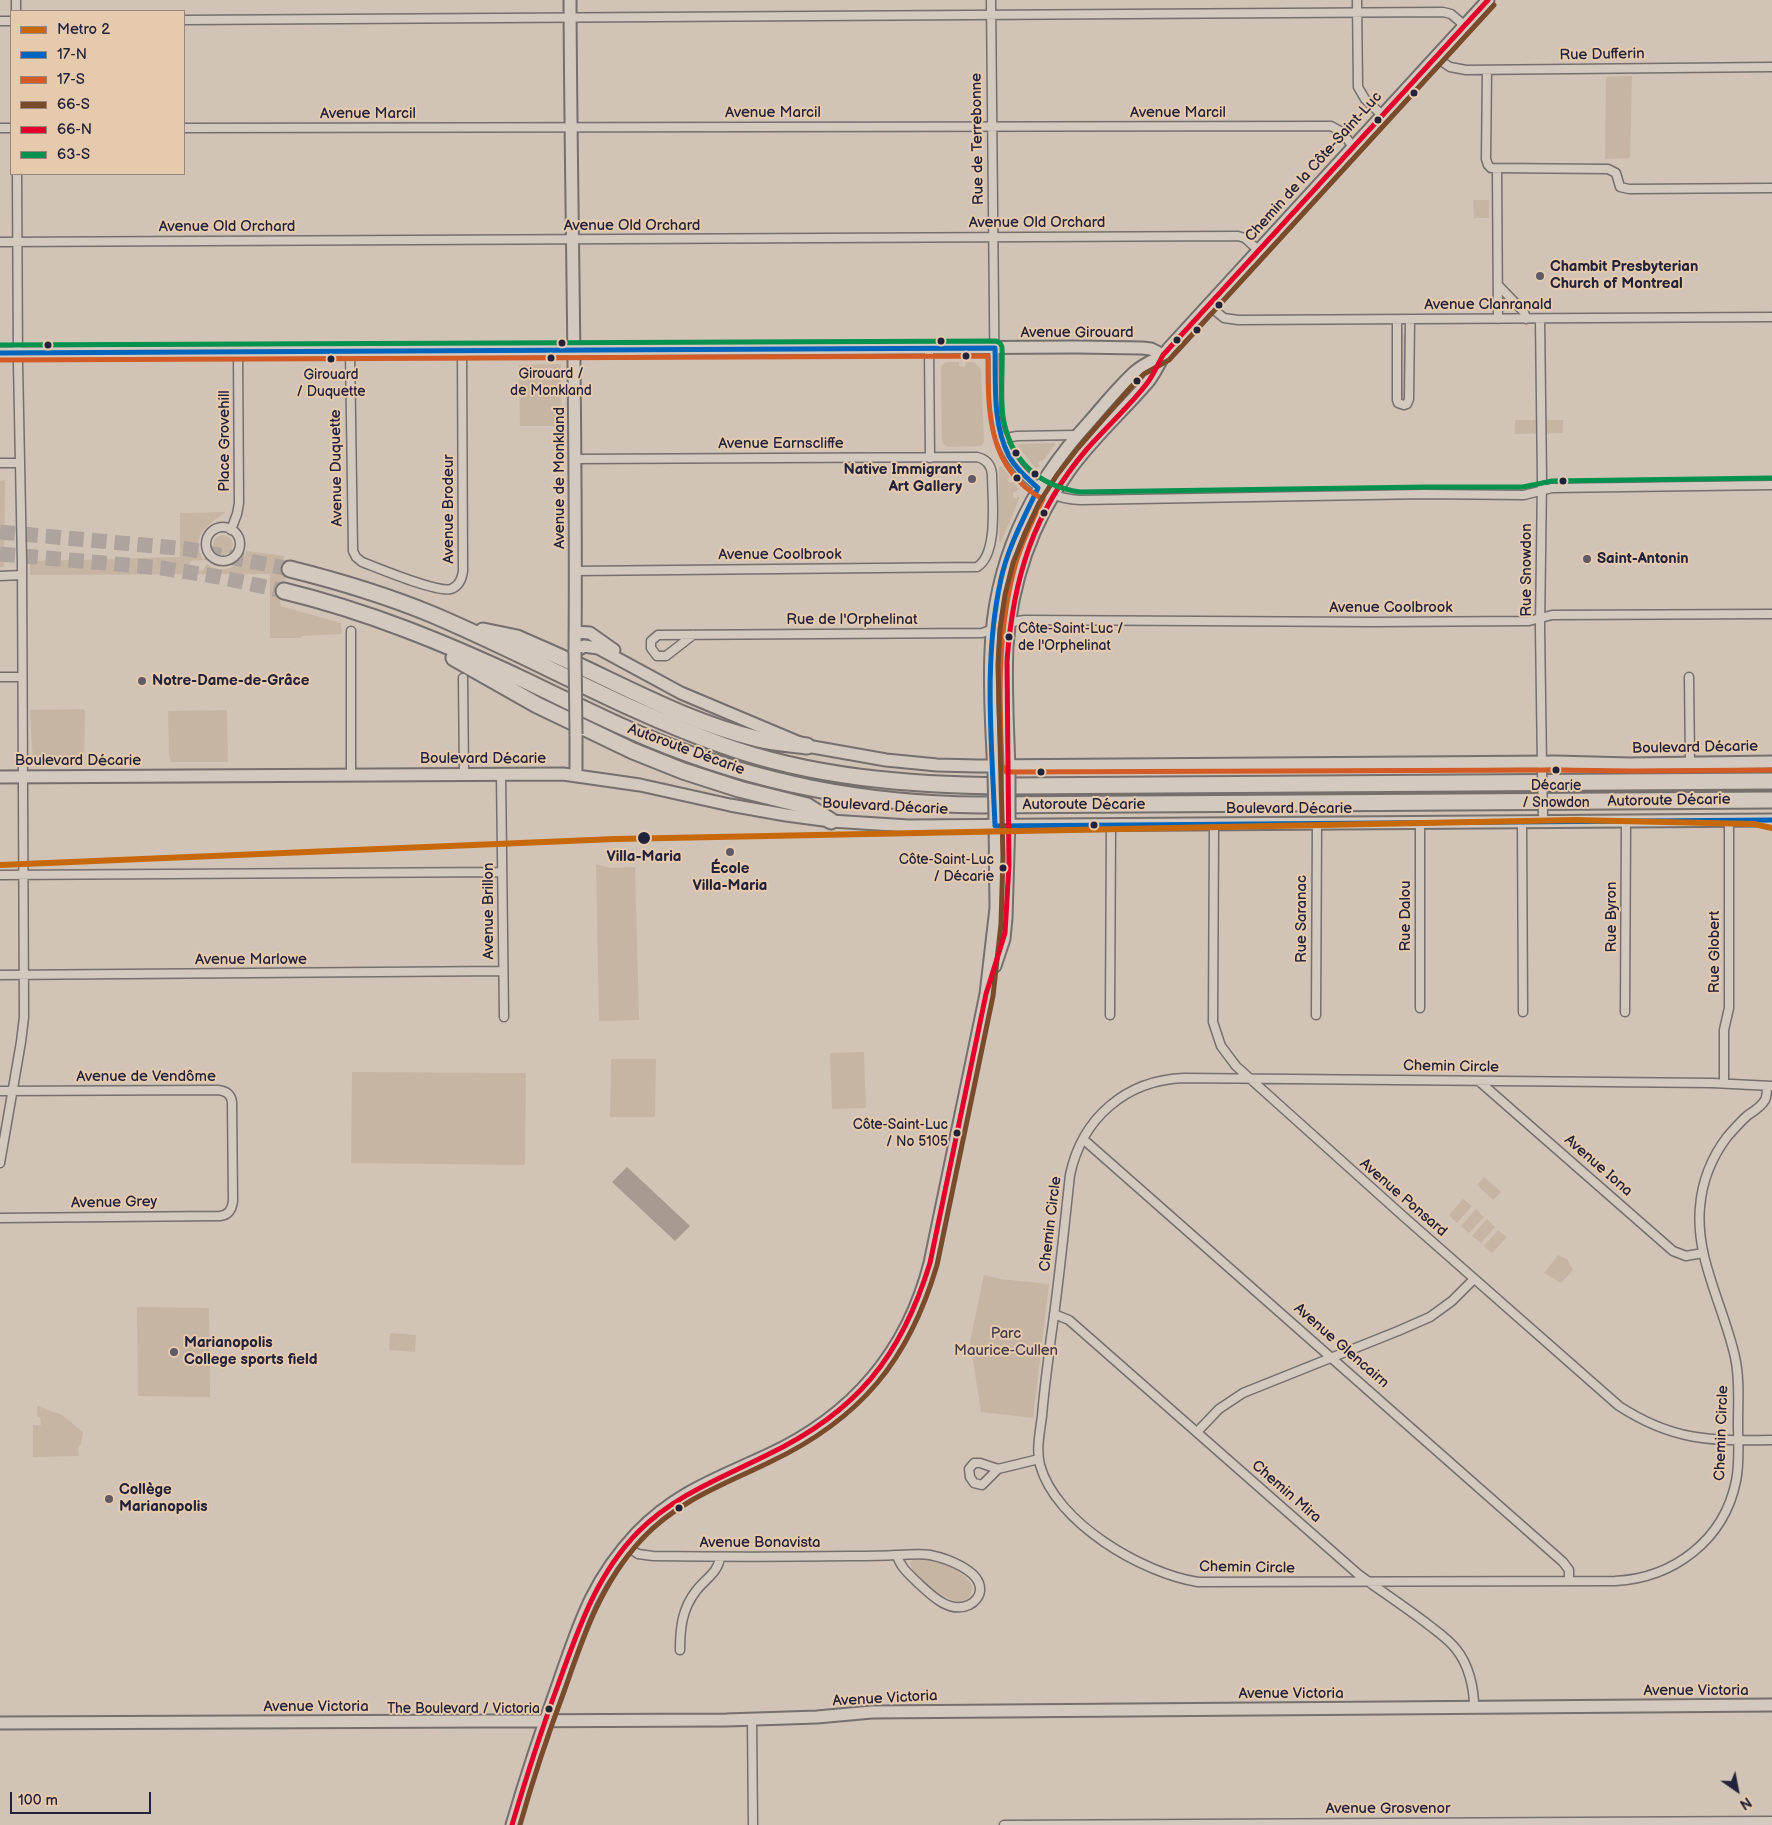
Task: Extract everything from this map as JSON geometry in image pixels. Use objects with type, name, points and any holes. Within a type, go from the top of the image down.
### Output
[{"type":"highway","name":"Autoroute Décarie","points":[[290,569],[392,598],[456,625],[645,715],[723,746],[801,767],[874,780],[937,785],[1006,786],[1772,781]]},
{"type":"highway","name":"Autoroute Décarie","points":[[284,591],[348,608],[392,623],[506,672],[630,730],[693,756],[722,766],[790,784],[867,798],[922,803],[995,805],[1772,800]]},
{"type":"highway","points":[[392,623],[537,705],[615,743],[703,778],[807,806],[831,821]]},
{"type":"highway","points":[[456,625],[517,638],[661,704],[712,724],[759,739],[808,746]]},
{"type":"main road","name":"Avenue de Monkland","points":[[570,0],[576,571],[576,776]]},
{"type":"main road","name":"Chemin de la Côte-Saint-Luc","points":[[986,994],[1005,933],[1009,822],[1007,661],[1010,623],[1015,592],[1023,562],[1053,495],[1086,450],[1149,381],[1163,355],[1488,0]]},
{"type":"main road","name":"Avenue Girouard","points":[[0,353],[1138,348],[1151,349],[1163,355]]},
{"type":"main road","name":"Chemin de la Côte-Saint-Luc","points":[[512,1825],[545,1721],[580,1621],[606,1570],[626,1546],[654,1518],[687,1492],[790,1444],[822,1425],[861,1391],[891,1354],[916,1309],[928,1271],[986,994],[996,908],[990,665],[992,630],[1007,558],[1015,534],[1038,488],[1057,460],[1077,435],[1137,370],[1163,355]]},
{"type":"main road","name":"Boulevard Décarie","points":[[575,632],[590,633],[645,674]]},
{"type":"main road","name":"Boulevard Décarie","points":[[575,652],[582,646],[593,647],[613,655],[681,693],[808,746],[845,754],[895,761],[994,770],[1542,766],[1772,762]]},
{"type":"main road","name":"Boulevard Décarie","points":[[0,777],[559,774],[640,785],[763,812],[831,821],[910,826],[995,822],[1111,825],[1522,822],[1543,819],[1626,822],[1772,820]]},
{"type":"main road","name":"Avenue Victoria","points":[[0,1723],[545,1721],[822,1717],[872,1712],[1772,1705]]},
{"type":"street","name":"Rue de Terrebonne","points":[[991,0],[995,413],[1001,439],[1015,465],[1038,488],[1053,495]]},
{"type":"street","points":[[1358,0],[1359,90],[1365,99],[1382,115]]},
{"type":"street","points":[[185,20],[1447,13],[1454,16],[1464,25]]},
{"type":"street","name":"Rue Dufferin","points":[[1435,57],[1443,64],[1454,68],[1487,70],[1772,67]]},
{"type":"street","points":[[1487,70],[1486,159],[1489,167],[1497,169],[1608,169],[1616,173],[1621,188],[1633,189],[1772,188]]},
{"type":"street","name":"Avenue Marcil","points":[[185,128],[1331,126],[1342,132],[1353,147]]},
{"type":"street","points":[[1497,169],[1498,319]]},
{"type":"street","points":[[0,1163],[23,1029],[24,975],[17,175]]},
{"type":"street","name":"Avenue Old Orchard","points":[[0,242],[1238,236],[1245,238],[1258,250]]},
{"type":"street","points":[[1498,285],[1524,312],[1526,319]]},
{"type":"street","name":"Avenue Clanranald","points":[[1208,305],[1224,318],[1238,320],[1772,317]]},
{"type":"street","name":"Rue Snowdon","points":[[1540,319],[1540,618],[1543,819]]},
{"type":"street","points":[[1397,320],[1397,400],[1402,405],[1407,404],[1409,399],[1410,320]]},
{"type":"street","points":[[930,349],[930,458]]},
{"type":"street","name":"Avenue Duquette","points":[[350,351],[352,544],[354,554]]},
{"type":"street","name":"Avenue Brodeur","points":[[354,554],[362,562],[435,588],[452,589],[461,580],[463,571],[462,351]]},
{"type":"street","name":"Place Grovehill","points":[[231,530],[239,503],[238,352]]},
{"type":"street","points":[[1001,439],[1016,436],[1077,435]]},
{"type":"street","name":"Avenue Earnscliffe","points":[[575,459],[977,457],[987,461],[992,474],[992,533],[988,552],[983,562]]},
{"type":"street","points":[[0,463],[20,463]]},
{"type":"street","points":[[1053,495],[1064,499],[1080,500],[1524,494],[1562,488],[1772,485]]},
{"type":"street","points":[[218,528],[231,530],[237,535],[239,542],[236,554],[226,561],[213,558],[206,548],[209,535],[218,528]]},
{"type":"street","name":"Avenue Coolbrook","points":[[576,571],[973,568],[983,562]]},
{"type":"street","points":[[0,576],[22,575]]},
{"type":"street","name":"Avenue Coolbrook","points":[[1010,623],[1025,620],[1529,621],[1552,615],[1772,614]]},
{"type":"street","name":"Rue de l'Orphelinat","points":[[693,635],[664,657],[657,656],[651,648],[651,641],[657,636],[693,635],[982,633],[1010,623]]},
{"type":"street","points":[[351,631],[351,775]]},
{"type":"street","points":[[0,677],[22,677]]},
{"type":"street","points":[[1689,677],[1690,763]]},
{"type":"street","points":[[463,678],[464,774]]},
{"type":"street","name":"Avenue Brillon","points":[[501,774],[504,1017]]},
{"type":"street","name":"Rue Globert","points":[[1724,1083],[1724,1030],[1729,1008],[1729,820]]},
{"type":"street","points":[[1522,822],[1524,1012]]},
{"type":"street","name":"Rue Byron","points":[[1625,1012],[1626,822]]},
{"type":"street","name":"Rue Dalou","points":[[1420,823],[1420,1008]]},
{"type":"street","name":"Avenue Ponsard","points":[[1214,824],[1213,1022],[1223,1051],[1250,1080],[1613,1401],[1632,1414],[1656,1426],[1690,1437],[1709,1440],[1772,1440]]},
{"type":"street","name":"Rue Saranac","points":[[1316,1015],[1317,824]]},
{"type":"street","points":[[1110,1015],[1111,825]]},
{"type":"street","points":[[0,875],[502,872]]},
{"type":"street","name":"Avenue Marlowe","points":[[0,975],[503,971]]},
{"type":"street","name":"Chemin Circle","points":[[1173,1079],[1724,1083],[1769,1086],[1765,1101],[1742,1121],[1716,1154],[1704,1185],[1700,1207],[1703,1253],[1735,1356],[1738,1380],[1737,1474],[1730,1500],[1717,1526],[1694,1551],[1671,1567],[1643,1577],[1615,1581],[1206,1583],[1169,1576],[1109,1546],[1080,1524],[1055,1496],[1044,1475],[1039,1459],[1040,1431],[1070,1175],[1076,1153],[1083,1139],[1111,1105],[1126,1094],[1143,1085],[1173,1079]]},
{"type":"street","name":"Avenue Iona","points":[[1480,1082],[1673,1251],[1686,1256],[1703,1253]]},
{"type":"street","name":"Avenue de Vendôme","points":[[0,1092],[218,1090],[226,1092],[232,1102],[232,1205],[227,1214]]},
{"type":"street","name":"Avenue Glencairn","points":[[1083,1139],[1563,1562],[1569,1570],[1569,1580]]},
{"type":"street","name":"Avenue Grey","points":[[0,1218],[218,1216],[227,1214]]},
{"type":"street","points":[[1196,1432],[1219,1409],[1236,1397],[1430,1317],[1457,1297],[1474,1279]]},
{"type":"street","name":"Chemin Mira","points":[[1054,1314],[1069,1320],[1341,1559],[1406,1607],[1456,1649],[1463,1661],[1473,1688],[1474,1707]]},
{"type":"street","points":[[998,1469],[1039,1459]]},
{"type":"street","name":"Avenue Bonavista","points":[[626,1546],[643,1556],[720,1557],[925,1554],[946,1559],[966,1570],[977,1580],[980,1587],[978,1596],[973,1603],[963,1607],[953,1607],[942,1603],[927,1592],[906,1571],[897,1555]]},
{"type":"street","points":[[680,1650],[681,1625],[687,1605],[695,1591],[717,1568],[720,1557]]},
{"type":"street","points":[[752,1718],[753,1825]]},
{"type":"street","name":"Avenue Grosvenor","points":[[1004,1825],[1772,1821]]},
{"type":"green space","points":[[1632,76],[1630,158],[1605,159],[1606,77]]},
{"type":"green space","points":[[1473,200],[1489,200],[1489,218],[1474,218]]},
{"type":"green space","points":[[1404,333],[1406,335],[1406,400],[1404,401],[1402,399],[1401,335]]},
{"type":"green space","points":[[946,362],[959,362],[959,366],[965,367],[966,362],[974,362],[981,369],[984,441],[981,446],[948,447],[943,444],[941,368]]},
{"type":"green space","points":[[561,364],[561,426],[520,426],[519,365]]},
{"type":"green space","points":[[1515,420],[1563,420],[1563,433],[1515,434]]},
{"type":"green space","points":[[1054,443],[1055,445],[1042,462],[1040,460],[1038,464],[1040,466],[1036,469],[1018,446],[1020,444]]},
{"type":"green space","points":[[1001,466],[1010,477],[1007,479],[1010,483],[1013,482],[1019,489],[1013,493],[1013,497],[1020,497],[1001,542],[999,542],[999,467]]},
{"type":"green space","points":[[5,480],[4,567],[0,567],[0,481]]},
{"type":"green space","points":[[226,512],[202,532],[198,544],[203,560],[190,561],[190,570],[203,570],[207,564],[219,569],[230,568],[240,562],[247,551],[284,556],[283,566],[287,569],[280,600],[281,606],[341,623],[342,634],[301,636],[301,638],[270,638],[270,574],[30,575],[30,561],[180,557],[180,513]]},
{"type":"green space","points":[[223,535],[230,538],[233,545],[230,552],[223,555],[216,552],[213,545],[216,538]]},
{"type":"green space","points":[[83,709],[85,711],[84,764],[62,764],[61,762],[56,762],[56,764],[33,764],[30,710]]},
{"type":"green space","points":[[227,710],[228,762],[171,762],[169,755],[168,711]]},
{"type":"green space","points":[[596,864],[611,868],[635,867],[639,1020],[599,1021]]},
{"type":"green space","points":[[864,1052],[866,1108],[832,1109],[830,1053]]},
{"type":"green space","points":[[611,1059],[656,1059],[655,1117],[610,1117]]},
{"type":"green space","points":[[352,1072],[526,1073],[525,1165],[351,1163]]},
{"type":"green space","points":[[1484,1177],[1501,1192],[1493,1200],[1477,1185]]},
{"type":"green space","points":[[1463,1199],[1472,1206],[1457,1223],[1449,1215]]},
{"type":"green space","points":[[1476,1209],[1484,1217],[1469,1233],[1461,1226]]},
{"type":"green space","points":[[1487,1219],[1495,1227],[1481,1243],[1472,1236]]},
{"type":"green space","points":[[1498,1230],[1507,1237],[1492,1253],[1484,1246]]},
{"type":"green space","points":[[1558,1255],[1567,1259],[1573,1270],[1561,1283],[1544,1273]]},
{"type":"green space","name":"Parc Maurice-Cullen","points":[[984,1275],[1000,1279],[1049,1284],[1033,1418],[981,1412],[970,1341]]},
{"type":"green space","name":"Marianopolis College sports field","points":[[137,1307],[209,1308],[210,1397],[138,1396]]},
{"type":"green space","points":[[390,1333],[416,1335],[415,1352],[389,1350]]},
{"type":"green space","points":[[37,1406],[62,1415],[83,1432],[81,1445],[78,1446],[79,1456],[33,1457],[33,1425],[41,1425],[40,1417],[37,1417]]},
{"type":"green space","points":[[914,1559],[939,1562],[961,1573],[972,1585],[970,1596],[963,1601],[942,1596],[921,1580],[914,1571],[910,1563]]},
{"type":"shaded area","points":[[627,1167],[690,1226],[675,1241],[612,1182]]},
{"type":"tunnel","points":[[0,532],[188,549],[290,569]]},
{"type":"tunnel","points":[[0,554],[162,568],[219,577],[284,591]]},
{"type":"metro line","name":"2","points":[[0,865],[615,839],[1574,820],[1754,824],[1772,828]]},
{"type":"transit line","name":"66-N","points":[[512,1825],[565,1664],[581,1624],[600,1585],[623,1549],[652,1519],[683,1497],[799,1438],[826,1420],[850,1400],[871,1378],[889,1354],[905,1327],[918,1296],[930,1263],[986,994],[1005,933],[1009,865],[1007,661],[1010,631],[1014,602],[1029,548],[1053,497],[1068,473],[1087,449],[1148,382],[1163,355],[1488,0]]},
{"type":"transit line","name":"66-S","points":[[520,1825],[579,1648],[605,1591],[628,1556],[642,1539],[670,1514],[719,1486],[802,1445],[831,1426],[855,1406],[877,1383],[896,1358],[912,1330],[926,1299],[937,1265],[993,996],[1001,924],[1003,856],[998,665],[1000,629],[1005,595],[1013,563],[1039,503],[1057,475],[1078,448],[1132,386],[1144,374],[1169,360],[1494,5]]},
{"type":"transit line","name":"63-S","points":[[0,345],[996,341],[1002,347],[1003,417],[1012,446],[1019,458],[1039,477],[1051,484],[1080,492],[1523,487],[1552,481],[1772,478]]},
{"type":"transit line","name":"17-N","points":[[0,353],[995,348],[996,403],[1000,430],[1009,456],[1022,473],[1038,488],[1004,567],[995,610],[990,671],[995,826],[1772,820]]},
{"type":"transit line","name":"17-S","points":[[0,360],[988,356],[991,417],[994,436],[1001,455],[1011,472],[1025,486],[1043,499],[1017,559],[1010,584],[1006,610],[1000,687],[1002,765],[1006,772],[1772,770]]},
{"type":"place","name":"Chambit Presbyterian Church of Montreal","points":[[1540,276]]},
{"type":"place","name":"Girouard / de Monkland","points":[[551,358]]},
{"type":"place","name":"Girouard / Duquette","points":[[331,359]]},
{"type":"place","name":"Native Immigrant Art Gallery","points":[[972,479]]},
{"type":"place","name":"Saint-Antonin","points":[[1587,559]]},
{"type":"place","name":"Côte-Saint-Luc / de l'Orphelinat","points":[[1009,637]]},
{"type":"place","name":"Notre-Dame-de-Grâce","points":[[142,681]]},
{"type":"place","name":"Décarie / Snowdon","points":[[1556,770]]},
{"type":"place","name":"Villa-Maria","points":[[644,838]]},
{"type":"place","name":"École Villa-Maria","points":[[730,852]]},
{"type":"place","name":"Côte-Saint-Luc / Décarie","points":[[1003,868]]},
{"type":"place","name":"Côte-Saint-Luc / No 5105","points":[[957,1133]]},
{"type":"place","name":"Marianopolis College sports field","points":[[174,1352]]},
{"type":"place","name":"Collège Marianopolis","points":[[109,1499]]},
{"type":"place","name":"The Boulevard / Victoria","points":[[549,1709]]}]
